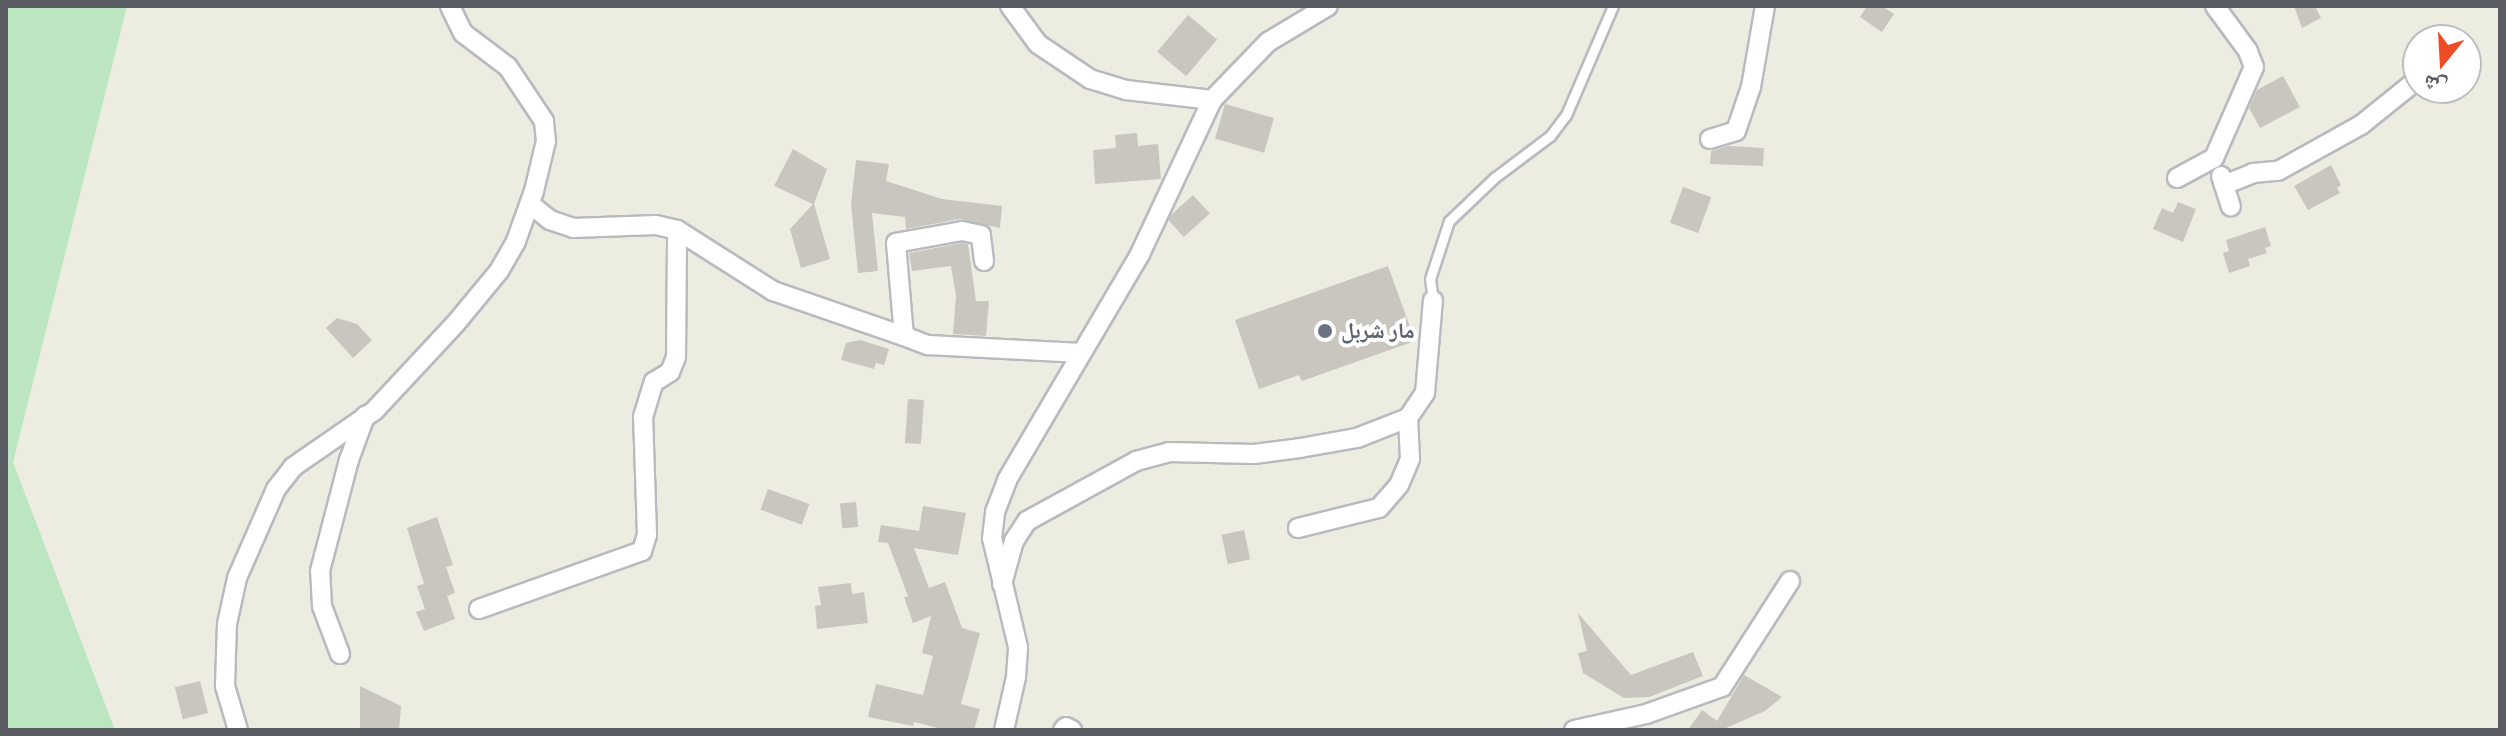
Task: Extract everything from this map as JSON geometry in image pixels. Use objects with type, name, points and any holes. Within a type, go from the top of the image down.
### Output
[{"type":"street","points":[[238,730],[225,686],[224,648],[243,564],[284,477],[383,402],[456,323],[499,271],[516,241],[530,204],[546,141],[544,121],[508,67],[463,33],[450,6]]},
{"type":"street","points":[[1010,6],[1038,44],[1090,79],[1126,90],[1212,100]]},
{"type":"street","points":[[1004,730],[1016,677],[1018,647],[992,538],[999,499],[1140,254],[1212,100],[1268,42],[1328,6]]},
{"type":"street","points":[[1710,139],[1736,131],[1751,87],[1765,6]]},
{"type":"street","points":[[2177,178],[2214,158],[2254,67],[2248,51],[2215,6]]},
{"type":"street","points":[[2224,185],[2253,173],[2278,171],[2361,125],[2402,92]]},
{"type":"street","points":[[2214,158],[2231,206]]},
{"type":"street","points":[[530,204],[550,220],[573,228],[656,225],[677,230],[773,291],[928,345],[1081,353]]},
{"type":"street","points":[[479,609],[642,551],[647,535],[643,417],[654,382],[670,372],[676,357],[677,230]]},
{"type":"street","points":[[904,336],[896,243],[938,234],[981,235],[984,261]]},
{"type":"street","points":[[1002,584],[1014,541],[1027,521],[1136,461],[1169,452],[1254,454],[1300,448],[1357,438],[1408,418],[1425,393],[1433,300]]},
{"type":"street","points":[[340,654],[322,606],[320,571],[349,460],[365,416]]},
{"type":"street","points":[[1298,528],[1379,508],[1399,485],[1410,459],[1408,418]]},
{"type":"street","points":[[1574,730],[1646,714],[1722,687],[1790,581]]},
{"type":"street","points":[[1063,730],[1066,727],[1072,730]]},
{"type":"lane","points":[[1433,300],[1430,279],[1449,221],[1494,178],[1550,136],[1566,115],[1613,6]]},
{"type":"green space","points":[[6,6],[127,6],[13,462],[115,730],[6,730]]},
{"type":"building","points":[[1867,6],[1882,6],[1894,14],[1882,32],[1860,17]]},
{"type":"building","points":[[2294,6],[2315,6],[2321,18],[2302,28]]},
{"type":"building","points":[[1188,15],[1217,39],[1186,76],[1157,52]]},
{"type":"building","points":[[2283,76],[2300,107],[2260,128],[2249,108],[2257,90]]},
{"type":"building","points":[[1225,104],[1274,118],[1264,153],[1215,139]]},
{"type":"building","points":[[1137,133],[1138,146],[1158,144],[1161,179],[1095,184],[1093,150],[1116,148],[1115,135]]},
{"type":"building","points":[[1728,146],[1764,148],[1763,166],[1710,164],[1711,151]]},
{"type":"building","points":[[793,149],[827,169],[814,204],[830,259],[801,268],[790,229],[813,204],[774,186]]},
{"type":"building","points":[[856,160],[889,164],[886,181],[942,199],[1002,206],[1000,228],[960,219],[906,229],[905,217],[872,213],[878,271],[858,273],[851,204]]},
{"type":"building","points":[[2331,165],[2341,185],[2337,188],[2340,193],[2308,210],[2294,186]]},
{"type":"building","points":[[1683,187],[1711,197],[1698,233],[1670,223]]},
{"type":"building","points":[[1193,195],[1210,214],[1184,237],[1167,218]]},
{"type":"building","points":[[2178,202],[2196,209],[2183,242],[2153,229],[2162,208],[2173,213]]},
{"type":"building","points":[[2265,227],[2271,246],[2265,248],[2267,253],[2248,259],[2250,266],[2229,273],[2223,253],[2229,251],[2226,240]]},
{"type":"building","points":[[968,244],[976,301],[989,301],[986,336],[953,334],[956,296],[951,266],[912,271],[909,253]]},
{"type":"building","name":"مار شربل","points":[[1388,266],[1415,341],[1302,381],[1299,375],[1259,389],[1235,320]]},
{"type":"building","points":[[337,318],[357,324],[372,340],[353,358],[326,328]]},
{"type":"building","points":[[860,340],[889,349],[884,365],[876,363],[874,369],[841,360],[846,343]]},
{"type":"building","points":[[908,399],[924,400],[921,444],[905,443]]},
{"type":"building","points":[[768,489],[809,504],[802,525],[760,510]]},
{"type":"building","points":[[856,502],[858,527],[842,528],[840,503]]},
{"type":"building","points":[[923,506],[966,513],[958,555],[914,548],[929,588],[945,582],[962,628],[980,633],[961,704],[980,709],[974,730],[946,730],[914,722],[913,726],[868,717],[876,684],[923,695],[933,656],[922,653],[931,616],[913,623],[904,597],[908,596],[888,543],[878,542],[881,525],[919,531]]},
{"type":"building","points":[[437,517],[453,565],[446,567],[455,593],[447,596],[455,619],[424,631],[416,612],[425,609],[417,586],[424,584],[407,528]]},
{"type":"building","points":[[1244,530],[1250,559],[1228,564],[1222,535]]},
{"type":"building","points":[[851,583],[852,594],[864,592],[868,623],[817,629],[815,606],[821,605],[818,587]]},
{"type":"building","points":[[1578,613],[1631,675],[1693,652],[1703,676],[1649,697],[1624,698],[1583,673],[1578,653],[1587,651]]},
{"type":"building","points":[[1744,675],[1782,697],[1765,711],[1726,728],[1729,730],[1688,730],[1702,710],[1717,721]]},
{"type":"building","points":[[200,681],[208,713],[183,719],[175,687]]},
{"type":"building","points":[[360,686],[401,706],[399,730],[360,730]]},
{"type":"place","name":"مار شربل","points":[[1325,331]]}]
